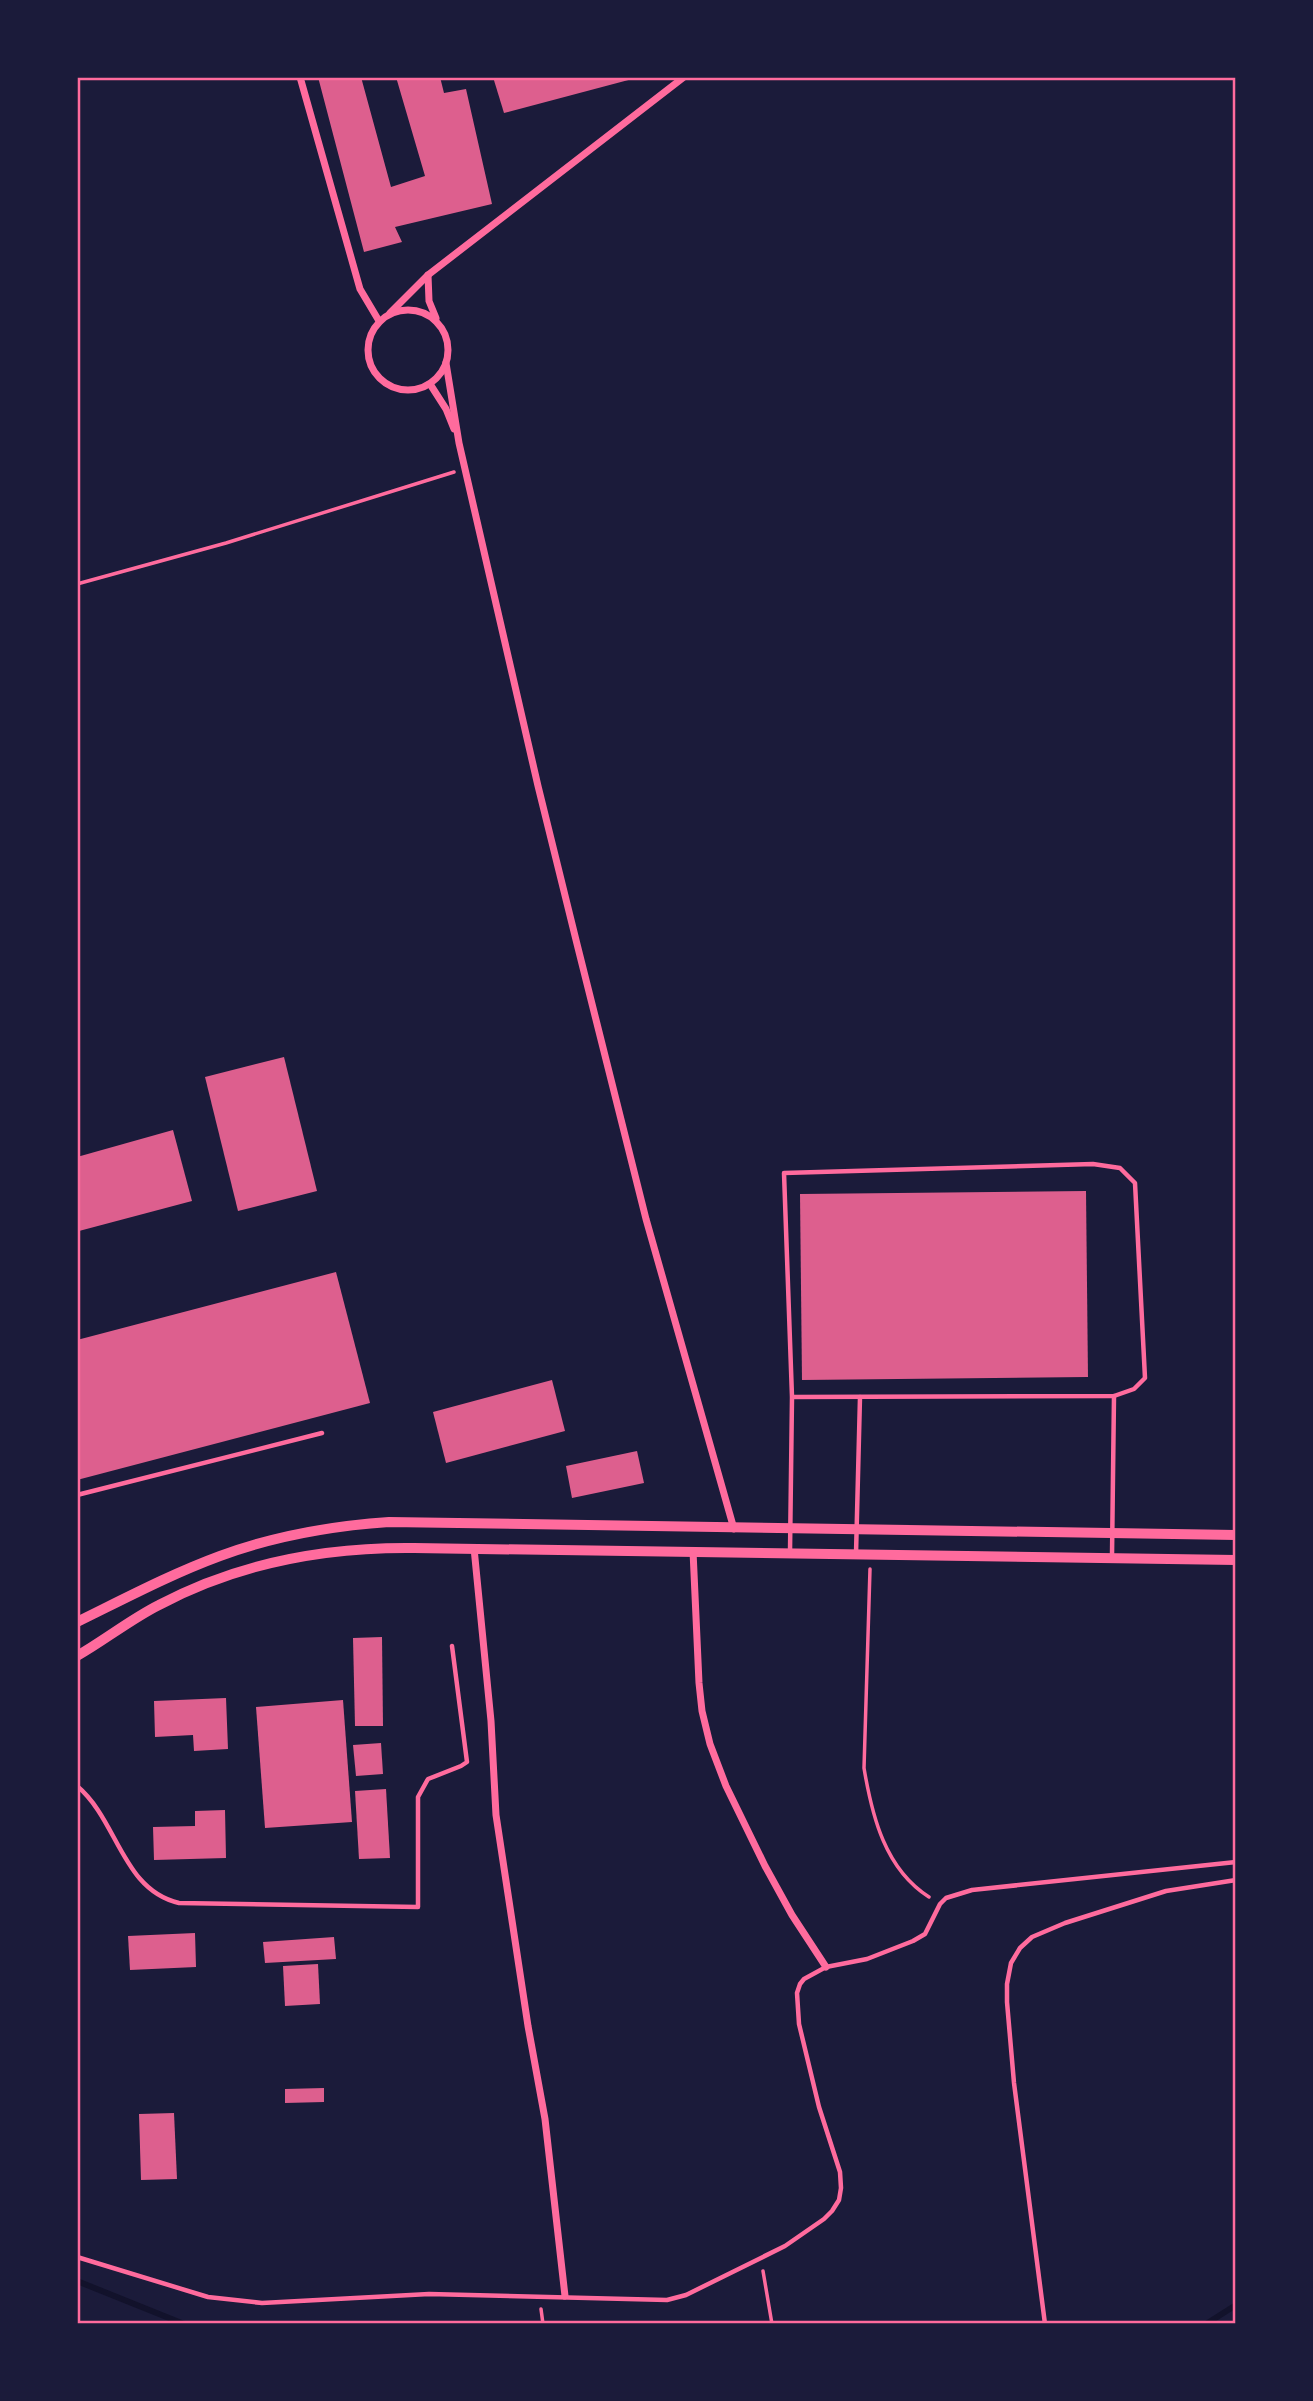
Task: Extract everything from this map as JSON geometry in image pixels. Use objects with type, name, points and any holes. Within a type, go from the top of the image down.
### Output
[{"type":"street","points":[[300,77],[360,289],[379,321]]},
{"type":"street","points":[[446,363],[440,375],[430,384],[405,391],[392,387],[372,370],[367,358],[371,331],[428,275],[684,77]]},
{"type":"street","points":[[428,275],[429,301],[446,336],[446,363],[459,443]]},
{"type":"street","points":[[390,313],[403,309],[417,310],[429,315],[439,324]]},
{"type":"street","points":[[430,384],[446,409],[466,468],[576,944],[646,1219],[734,1529]]},
{"type":"street","points":[[77,1622],[186,1570],[256,1544],[325,1528],[389,1522],[1236,1535]]},
{"type":"street","points":[[77,1656],[158,1605],[199,1586],[254,1567],[350,1549],[474,1548],[1236,1560]]},
{"type":"street","points":[[474,1548],[491,1721],[496,1815],[545,2119],[565,2296]]},
{"type":"street","points":[[693,1551],[699,1683],[710,1744],[726,1786],[765,1866],[792,1915],[826,1967]]},
{"type":"lane","points":[[790,1553],[792,1397],[784,1173],[1093,1164],[1120,1167],[1135,1183],[1145,1378],[1134,1389],[1115,1396],[792,1397]]},
{"type":"lane","points":[[1112,1558],[1115,1396]]},
{"type":"lane","points":[[856,1555],[860,1397]]},
{"type":"lane","points":[[77,1496],[322,1433]]},
{"type":"lane","points":[[77,1786],[88,1794],[107,1821],[140,1881],[165,1900],[179,1903],[418,1907],[418,1797],[428,1779],[467,1762],[452,1646]]},
{"type":"lane","points":[[77,2257],[208,2297],[262,2304],[429,2294],[667,2300],[686,2295],[785,2246],[824,2219],[839,2200],[840,2172],[820,2107],[797,2010],[797,1993],[804,1979],[826,1967],[867,1959],[913,1941],[925,1934],[940,1904],[953,1895],[1236,1863]]},
{"type":"lane","points":[[1045,2324],[1014,2083],[1007,2002],[1011,1963],[1020,1948],[1032,1937],[1065,1923],[1166,1891],[1236,1880]]},
{"type":"path","points":[[77,584],[226,543],[466,468]]},
{"type":"path","points":[[871,1555],[864,1768],[868,1793],[882,1841],[903,1876],[917,1890],[940,1904]]},
{"type":"path","points":[[761,2259],[772,2324]]},
{"type":"building","points":[[318,77],[361,77],[391,187],[425,176],[396,77],[440,77],[444,93],[466,89],[492,204],[395,227],[402,242],[364,252]]},
{"type":"building","points":[[493,77],[636,77],[636,78],[504,113]]},
{"type":"building","points":[[284,1057],[317,1191],[238,1211],[205,1077]]},
{"type":"building","points":[[173,1130],[192,1201],[79,1231],[77,1157]]},
{"type":"building","points":[[1086,1191],[1088,1377],[802,1380],[800,1194]]},
{"type":"building","points":[[336,1272],[370,1403],[77,1480],[77,1340]]},
{"type":"building","points":[[552,1380],[565,1431],[446,1463],[433,1412]]},
{"type":"building","points":[[637,1451],[644,1483],[572,1498],[566,1466]]},
{"type":"building","points":[[382,1637],[383,1726],[355,1726],[353,1638]]},
{"type":"building","points":[[226,1698],[228,1749],[194,1751],[193,1735],[155,1737],[154,1701]]},
{"type":"building","points":[[343,1700],[352,1822],[265,1828],[256,1707]]},
{"type":"building","points":[[381,1743],[383,1774],[356,1776],[353,1745]]},
{"type":"building","points":[[386,1789],[390,1858],[359,1859],[355,1791]]},
{"type":"building","points":[[225,1810],[226,1858],[154,1860],[153,1827],[195,1826],[195,1811]]},
{"type":"building","points":[[195,1933],[196,1967],[130,1970],[128,1936]]},
{"type":"building","points":[[334,1937],[336,1959],[265,1963],[263,1942]]},
{"type":"building","points":[[318,1964],[320,2004],[285,2006],[283,1966]]},
{"type":"building","points":[[324,2088],[324,2102],[285,2103],[285,2089]]},
{"type":"building","points":[[174,2113],[177,2179],[141,2180],[139,2114]]},
{"type":"waterway","points":[[77,2281],[184,2324]]},
{"type":"waterway","points":[[1206,2324],[1236,2305]]}]
